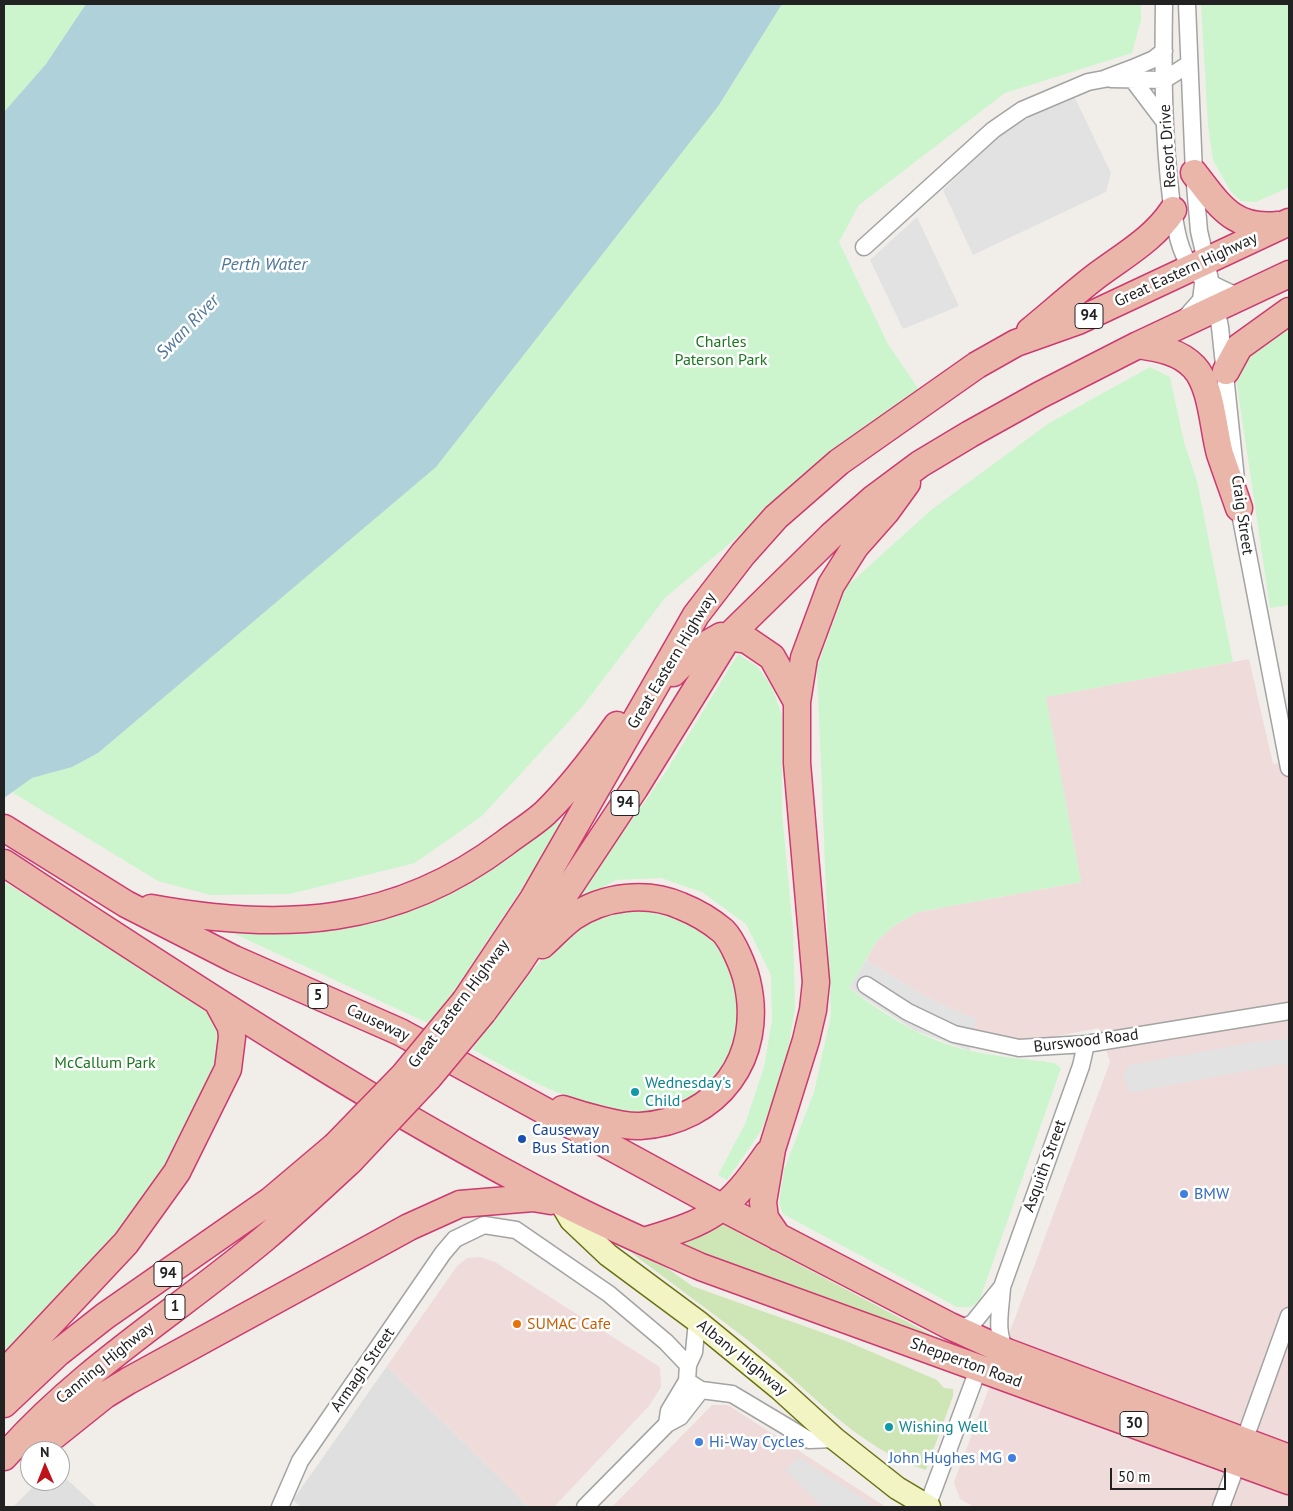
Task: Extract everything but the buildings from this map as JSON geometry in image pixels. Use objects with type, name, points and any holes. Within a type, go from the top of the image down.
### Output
[{"type":"highway","points":[[1194,173],[1211,195],[1237,221],[1265,227],[1287,223]]},
{"type":"highway","points":[[1016,342],[1095,277],[1136,249],[1164,224],[1173,210]]},
{"type":"highway","name":"Great Eastern Highway","points":[[474,1006],[533,899],[696,615],[743,554],[776,518],[808,488],[840,462],[977,365],[1016,342],[1078,321],[1203,273],[1287,223]]},
{"type":"highway","name":"Great Eastern Highway","points":[[342,1153],[404,1075],[517,966],[635,788],[729,636],[831,536],[873,499],[920,464],[1040,395],[1174,327],[1289,274]]},
{"type":"highway","points":[[1226,371],[1239,347],[1257,332],[1289,311]]},
{"type":"highway","points":[[1138,345],[1177,355],[1194,367],[1206,390],[1220,453],[1239,508]]},
{"type":"highway","points":[[778,1237],[765,1218],[763,1202],[772,1148],[806,1040],[813,1010],[816,982],[797,763],[797,702],[804,658],[831,585],[855,548],[886,512],[920,464]]},
{"type":"highway","points":[[126,904],[217,918],[303,919],[354,913],[405,900],[477,864],[544,814],[570,785],[612,733],[696,615]]},
{"type":"highway","points":[[649,698],[695,651],[721,636],[729,636],[747,640],[772,657],[797,702]]},
{"type":"highway","name":"Causeway","points":[[5,829],[126,904],[234,959],[400,1032],[723,1208]]},
{"type":"highway","points":[[4,863],[218,1003],[338,1078],[562,1202],[644,1241],[685,1229],[723,1208],[744,1187],[772,1148]]},
{"type":"highway","points":[[510,1091],[580,1115],[638,1126],[665,1123],[687,1115],[722,1090],[737,1070],[743,1057],[751,1024],[751,998],[744,968],[724,932],[700,914],[667,900],[638,897],[593,906],[573,918],[517,966]]},
{"type":"highway","points":[[4,1373],[126,1243],[177,1172],[228,1069],[232,1037],[231,1027],[218,1003]]},
{"type":"highway","name":"Canning Highway","points":[[4,1404],[58,1352],[105,1316],[342,1153]]},
{"type":"highway","name":"Canning Highway","points":[[4,1456],[43,1415],[85,1377],[265,1238],[342,1153]]},
{"type":"highway","points":[[48,1441],[105,1396],[128,1381],[416,1224],[460,1204],[533,1198],[562,1202]]},
{"type":"highway","name":"Shepperton Road","points":[[723,1208],[950,1326],[1241,1451],[1289,1481]]},
{"type":"highway","name":"Shepperton Road","points":[[644,1241],[701,1267],[978,1367],[1241,1451],[1289,1458]]},
{"type":"highway","points":[[4,1470],[20,1461]]},
{"type":"main road","name":"Albany Highway","points":[[562,1202],[571,1220],[608,1255],[697,1321],[780,1389],[835,1439],[897,1488],[928,1507]]},
{"type":"street","name":"Resort Drive","points":[[1164,4],[1164,121],[1173,210],[1178,241],[1203,273]]},
{"type":"street","name":"Resort Drive","points":[[1174,327],[1191,314],[1201,300],[1203,273],[1194,173],[1187,4]]},
{"type":"street","points":[[864,247],[993,130],[1022,110],[1054,95],[1088,82],[1104,79],[1154,59],[1164,51]]},
{"type":"street","points":[[1104,79],[1164,80],[1189,64]]},
{"type":"street","points":[[1133,80],[1164,121]]},
{"type":"street","points":[[1203,273],[1240,297]]},
{"type":"street","name":"Craig Street","points":[[1203,273],[1216,308],[1226,371],[1239,508],[1287,744],[1289,768]]},
{"type":"street","name":"Burswood Road","points":[[866,985],[908,1012],[954,1034],[1019,1048],[1086,1044],[1289,1011]]},
{"type":"street","name":"Asquith Street","points":[[1007,1352],[999,1334],[1002,1287],[1081,1066],[1086,1044]]},
{"type":"street","name":"Armagh Street","points":[[280,1507],[300,1461],[443,1253],[455,1238],[484,1225],[516,1230],[609,1294],[666,1342],[688,1365]]},
{"type":"street","name":"Asquith Street","points":[[950,1326],[960,1327],[973,1323],[1002,1287]]},
{"type":"street","points":[[1221,1507],[1289,1316]]},
{"type":"street","points":[[667,1424],[669,1411],[687,1381],[688,1365],[694,1352],[697,1321]]},
{"type":"street","points":[[928,1507],[978,1367]]},
{"type":"street","points":[[687,1381],[702,1390],[732,1394],[809,1440],[835,1439]]},
{"type":"street","points":[[585,1507],[667,1424],[680,1416],[702,1390]]},
{"type":"shaded area","points":[[1075,98],[1111,173],[1106,192],[973,255],[943,190],[1001,134],[1032,116]]},
{"type":"shaded area","points":[[917,217],[959,306],[903,329],[870,260]]},
{"type":"shaded area","points":[[1249,659],[1273,764],[1289,762],[1289,1507],[974,1507],[960,1499],[954,1482],[1110,1062],[1099,1028],[1026,1042],[972,1030],[975,1019],[930,999],[866,960],[877,941],[895,925],[918,912],[1081,882],[1045,697]]},
{"type":"shaded area","points":[[866,960],[930,999],[976,1019],[970,1051],[914,1030],[849,988]]},
{"type":"shaded area","points":[[1289,1039],[1289,1066],[1283,1064],[1130,1093],[1123,1076],[1129,1065],[1254,1042]]},
{"type":"shaded area","points":[[480,1257],[495,1262],[660,1367],[661,1387],[649,1406],[554,1507],[529,1507],[387,1366],[457,1266],[467,1258]]},
{"type":"shaded area","points":[[387,1366],[529,1507],[301,1507],[293,1500]]},
{"type":"shaded area","points":[[712,1405],[728,1405],[886,1507],[612,1507]]},
{"type":"shaded area","points":[[799,1457],[875,1507],[821,1506],[785,1470]]},
{"type":"shaded area","points":[[70,1482],[97,1507],[13,1507],[29,1491],[70,1491]]},
{"type":"green space","points":[[4,4],[86,4],[46,64],[4,112]]},
{"type":"green space","name":"Charles Paterson Park","points":[[782,4],[1141,4],[1141,20],[1132,53],[1005,93],[859,205],[839,242],[888,344],[920,391],[843,448],[665,598],[582,707],[482,816],[415,863],[290,894],[210,895],[158,881],[10,791],[32,778],[72,767],[98,753],[133,722],[719,105]]},
{"type":"green space","points":[[1201,4],[1289,4],[1289,187],[1256,202],[1241,201],[1231,192],[1213,160],[1208,125]]},
{"type":"green space","points":[[1289,325],[1289,605],[1270,608],[1236,378],[1241,359]]},
{"type":"green space","points":[[1150,367],[1170,377],[1184,442],[1197,481],[1233,662],[1046,697],[1081,882],[918,912],[895,925],[877,941],[849,988],[892,1018],[938,1041],[981,1053],[1054,1063],[1061,1068],[980,1299],[971,1307],[957,1307],[783,1214],[779,1203],[784,1170],[814,1092],[831,1015],[817,667],[846,587],[931,510],[1049,423]]},
{"type":"green space","points":[[738,654],[757,666],[772,687],[782,715],[782,813],[793,929],[795,1009],[785,1069],[761,1131],[727,1180],[718,1175],[745,1124],[764,1067],[772,1020],[771,975],[746,924],[702,892],[661,878],[616,880],[571,905],[665,773]]},
{"type":"green space","points":[[552,818],[563,826],[453,993],[428,1023],[226,930],[342,925]]},
{"type":"green space","name":"McCallum Park","points":[[4,882],[174,983],[214,1018],[223,1040],[221,1057],[157,1183],[118,1242],[4,1361]]},
{"type":"green space","points":[[648,909],[675,918],[700,930],[722,953],[735,975],[740,1006],[740,1028],[727,1063],[717,1076],[698,1093],[675,1105],[650,1111],[617,1111],[574,1099],[552,1090],[472,1049],[537,965],[568,936],[599,917]]},
{"type":"green space","points":[[719,1222],[932,1335],[938,1340],[676,1247],[702,1226]]},
{"type":"green space","points":[[629,1251],[667,1268],[692,1286],[846,1341],[937,1380],[944,1388],[953,1389],[953,1396],[926,1470],[901,1460],[855,1432],[834,1416],[754,1345]]},
{"type":"water","name":"Perth Water","points":[[86,4],[782,4],[719,105],[436,467],[98,753],[72,767],[32,778],[4,798],[4,112],[46,64]]},
{"type":"place","name":"Wednesday's Child","points":[[635,1092]]},
{"type":"place","name":"Causeway Bus Station","points":[[522,1139]]},
{"type":"place","name":"BMW","points":[[1184,1194]]},
{"type":"place","name":"SUMAC Cafe","points":[[517,1324]]},
{"type":"place","name":"Wishing Well","points":[[889,1427]]},
{"type":"place","name":"Hi-Way Cycles","points":[[699,1442]]},
{"type":"place","name":"John Hughes MG","points":[[1012,1458]]},
{"type":"water label","name":"Swan River","points":[[188,327]]}]
